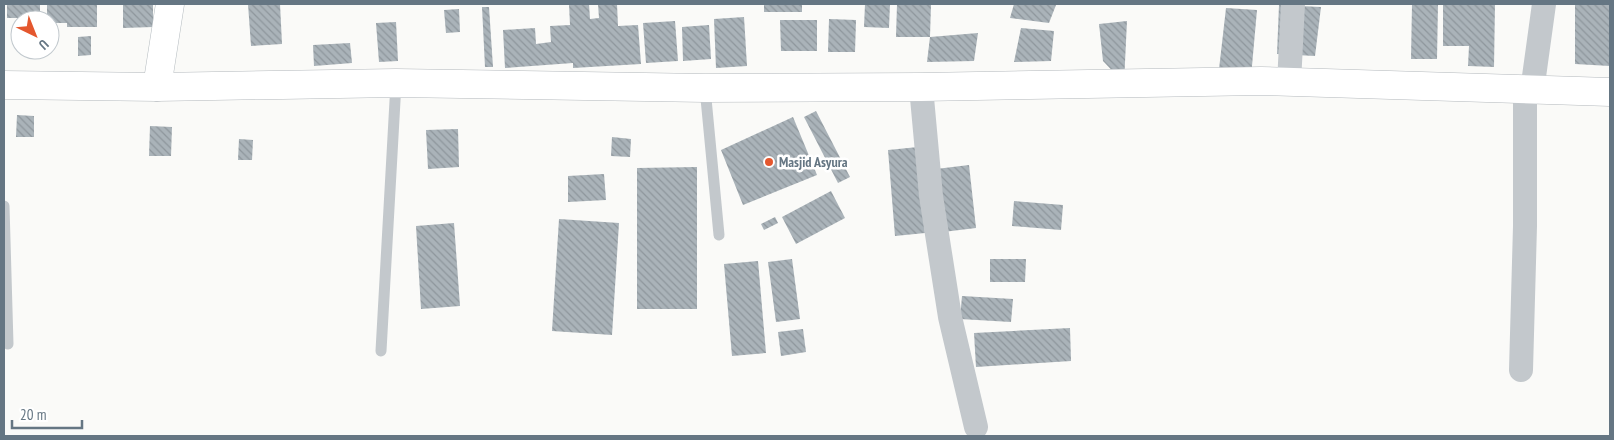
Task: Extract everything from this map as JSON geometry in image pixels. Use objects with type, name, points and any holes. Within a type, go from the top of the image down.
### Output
[{"type":"main road","points":[[157,87],[170,4]]},
{"type":"main road","points":[[4,85],[157,87],[396,83],[704,88],[921,87],[1261,81],[1529,91],[1610,92]]},
{"type":"street","points":[[1289,83],[1293,4]]},
{"type":"street","points":[[1521,370],[1529,91],[1544,4]]},
{"type":"street","points":[[921,87],[930,196],[950,317],[976,427]]},
{"type":"lane","points":[[381,351],[396,83]]},
{"type":"lane","points":[[704,88],[719,235]]},
{"type":"lane","points":[[4,206],[8,344]]},
{"type":"building","points":[[7,4],[40,4],[40,10],[10,10],[10,18],[7,18]]},
{"type":"building","points":[[47,4],[97,4],[97,27],[67,27],[67,23],[60,23],[60,10],[47,10]]},
{"type":"building","points":[[123,4],[153,4],[153,27],[123,28]]},
{"type":"building","points":[[248,4],[280,4],[282,44],[251,46]]},
{"type":"building","points":[[569,4],[589,4],[590,19],[599,18],[598,4],[617,4],[618,26],[638,25],[641,64],[573,68],[573,63],[505,68],[503,30],[535,28],[536,44],[551,42],[550,26],[570,25]]},
{"type":"building","points":[[764,4],[802,4],[802,12],[764,12]]},
{"type":"building","points":[[865,4],[890,4],[889,28],[864,27]]},
{"type":"building","points":[[897,4],[931,4],[930,37],[896,37]]},
{"type":"building","points":[[1014,4],[1056,5],[1049,23],[1010,18]]},
{"type":"building","points":[[1412,4],[1438,4],[1437,59],[1411,59]]},
{"type":"building","points":[[1443,4],[1495,4],[1494,67],[1468,66],[1469,46],[1443,46]]},
{"type":"building","points":[[1575,4],[1610,4],[1610,66],[1575,64]]},
{"type":"building","points":[[1279,5],[1321,7],[1315,56],[1277,54]]},
{"type":"building","points":[[482,7],[489,7],[493,67],[485,67]]},
{"type":"building","points":[[1226,8],[1257,10],[1251,77],[1218,78]]},
{"type":"building","points":[[459,9],[460,32],[446,33],[444,10]]},
{"type":"building","points":[[744,17],[747,66],[716,68],[714,19]]},
{"type":"building","points":[[829,19],[856,20],[855,52],[828,52]]},
{"type":"building","points":[[780,20],[817,20],[817,51],[781,51]]},
{"type":"building","points":[[675,21],[678,61],[646,63],[643,23]]},
{"type":"building","points":[[1127,21],[1124,83],[1103,61],[1099,24]]},
{"type":"building","points":[[396,22],[398,61],[379,62],[376,23]]},
{"type":"building","points":[[709,25],[711,59],[683,61],[682,27]]},
{"type":"building","points":[[1021,28],[1054,31],[1051,61],[1014,62]]},
{"type":"building","points":[[978,33],[974,61],[927,62],[930,37]]},
{"type":"building","points":[[91,36],[91,55],[78,56],[78,37]]},
{"type":"building","points":[[350,43],[352,63],[314,66],[313,45]]},
{"type":"building","points":[[816,111],[850,177],[838,183],[804,117]]},
{"type":"building","points":[[17,115],[34,116],[34,137],[16,137]]},
{"type":"building","name":"Masjid Asyura","points":[[793,117],[817,175],[743,205],[721,150]]},
{"type":"building","points":[[150,126],[172,127],[171,156],[149,156]]},
{"type":"building","points":[[458,129],[459,167],[428,169],[426,130]]},
{"type":"building","points":[[612,137],[631,139],[630,157],[611,156]]},
{"type":"building","points":[[239,139],[253,140],[252,160],[238,160]]},
{"type":"building","points":[[918,147],[925,233],[895,236],[888,150]]},
{"type":"building","points":[[969,165],[976,228],[943,232],[936,169]]},
{"type":"building","points":[[697,167],[697,309],[637,309],[637,168]]},
{"type":"building","points":[[604,174],[606,200],[568,202],[568,176]]},
{"type":"building","points":[[831,191],[845,218],[796,244],[782,217]]},
{"type":"building","points":[[1014,201],[1063,205],[1061,230],[1012,226]]},
{"type":"building","points":[[775,217],[778,223],[764,230],[761,224]]},
{"type":"building","points":[[559,219],[619,223],[612,335],[552,331]]},
{"type":"building","points":[[454,223],[460,306],[421,309],[416,226]]},
{"type":"building","points":[[792,259],[800,319],[776,322],[768,262]]},
{"type":"building","points":[[990,259],[1026,259],[1025,282],[990,282]]},
{"type":"building","points":[[758,261],[766,353],[732,356],[724,264]]},
{"type":"building","points":[[962,296],[1013,299],[1011,322],[960,319]]},
{"type":"building","points":[[1070,328],[1071,361],[976,367],[974,333]]},
{"type":"building","points":[[803,329],[806,352],[781,356],[778,332]]},
{"type":"place","name":"Masjid Asyura","points":[[769,162]]}]
